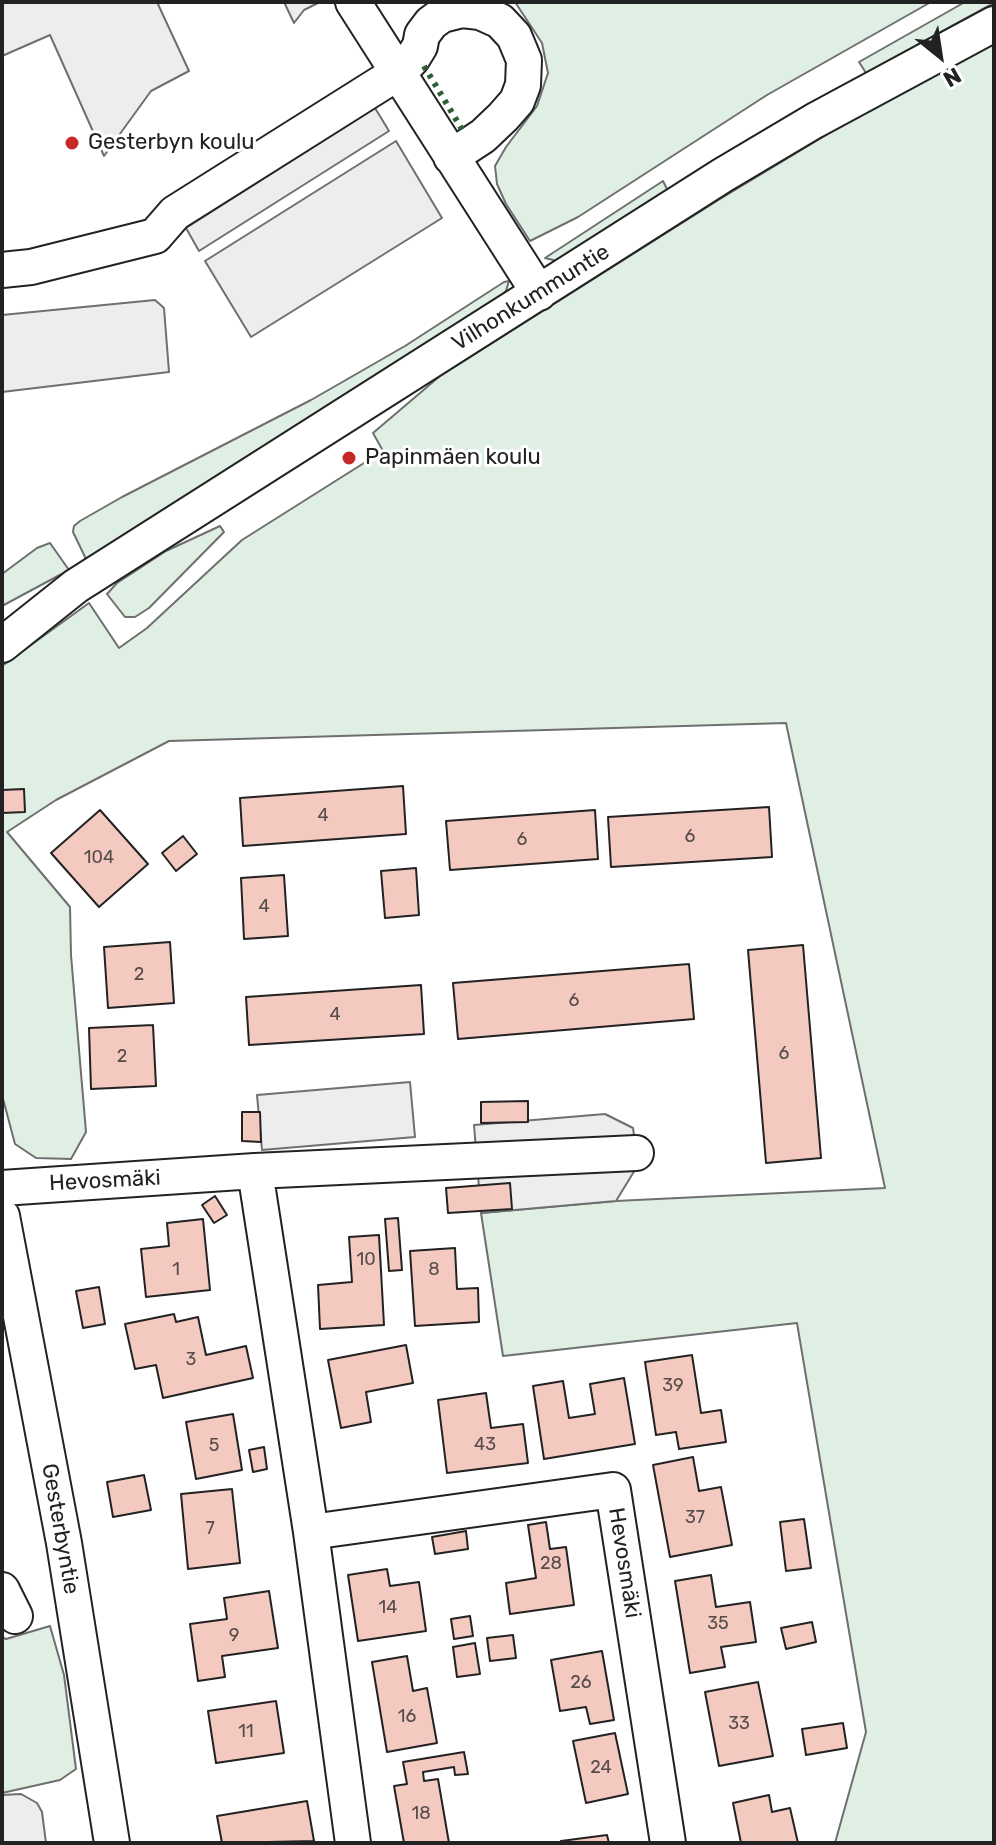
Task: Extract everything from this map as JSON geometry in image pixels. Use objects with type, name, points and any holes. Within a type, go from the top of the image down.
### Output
[{"type":"street","points":[[353,2],[539,293]]},
{"type":"street","points":[[2,270],[31,267],[155,236],[175,213],[399,72],[412,59],[431,23],[442,15],[462,10],[480,12],[500,21],[514,36],[524,60],[523,85],[517,101],[483,136],[451,157]]},
{"type":"street","name":"Vilhonkummuntie","points":[[2,645],[76,586],[539,293],[801,129],[994,24]]},
{"type":"street","name":"Vilhonkummuntie","points":[[2,619],[76,586]]},
{"type":"street","name":"Hevosmäki","points":[[2,1188],[255,1171],[636,1153]]},
{"type":"street","points":[[255,1171],[311,1532],[353,1843]]},
{"type":"street","name":"Gesterbyntie","points":[[2,1216],[64,1543],[112,1843]]},
{"type":"street","name":"Hevosmäki","points":[[311,1532],[613,1490],[668,1843]]},
{"type":"green space","points":[[515,2],[931,2],[767,95],[578,217],[530,241],[506,204],[497,184],[495,166],[537,106],[548,73],[542,43]]},
{"type":"green space","points":[[965,2],[994,3],[866,73],[859,62]]},
{"type":"green space","points":[[994,43],[994,1843],[835,1843],[866,1732],[797,1323],[503,1356],[481,1213],[616,1201],[885,1188],[786,723],[169,741],[56,800],[7,832],[70,907],[71,955],[86,1132],[71,1159],[36,1158],[15,1144],[2,1095],[2,666],[89,603],[119,648],[147,628],[242,540],[383,451],[373,433],[440,376],[720,199],[894,94]]},
{"type":"green space","points":[[663,181],[669,193],[557,261],[545,258]]},
{"type":"green space","points":[[509,281],[506,291],[489,308],[86,559],[73,532],[80,521],[311,400]]},
{"type":"green space","points":[[220,526],[224,532],[149,608],[135,617],[125,617],[107,594],[117,583],[166,551]]},
{"type":"green space","points":[[50,543],[69,570],[2,606],[2,574],[37,548]]},
{"type":"green space","points":[[50,1626],[64,1675],[76,1769],[60,1780],[2,1793],[2,1637],[6,1639]]},
{"type":"shaded area","points":[[2,2],[157,2],[189,71],[151,91],[104,156],[50,35],[2,56]]},
{"type":"shaded area","points":[[284,2],[320,2],[304,10],[294,23]]},
{"type":"shaded area","points":[[375,108],[389,131],[199,251],[186,228]]},
{"type":"shaded area","points":[[396,141],[442,218],[251,337],[205,261]]},
{"type":"shaded area","points":[[155,300],[164,308],[169,372],[2,392],[2,315]]},
{"type":"shaded area","points":[[410,1082],[415,1137],[262,1150],[257,1095]]},
{"type":"shaded area","points":[[605,1114],[633,1128],[638,1165],[616,1201],[481,1213],[474,1125]]},
{"type":"shaded area","points":[[21,1794],[37,1803],[42,1812],[46,1843],[2,1843],[2,1795]]},
{"type":"building","points":[[403,786],[406,834],[243,846],[240,798]]},
{"type":"building","points":[[24,789],[25,812],[2,813],[2,790]]},
{"type":"building","points":[[769,807],[772,857],[611,867],[608,817]]},
{"type":"building","points":[[100,810],[148,864],[99,907],[51,853]]},
{"type":"building","points":[[595,810],[598,859],[450,870],[446,821]]},
{"type":"building","points":[[183,836],[197,854],[176,871],[162,853]]},
{"type":"building","points":[[416,868],[419,915],[385,918],[381,871]]},
{"type":"building","points":[[284,875],[288,936],[244,939],[241,878]]},
{"type":"building","points":[[170,942],[174,1003],[108,1008],[104,947]]},
{"type":"building","points":[[803,945],[821,1158],[766,1163],[748,950]]},
{"type":"building","points":[[689,964],[694,1019],[458,1039],[453,983]]},
{"type":"building","points":[[421,985],[424,1034],[249,1045],[246,997]]},
{"type":"building","points":[[153,1025],[156,1086],[91,1089],[89,1028]]},
{"type":"building","points":[[528,1101],[528,1122],[481,1123],[481,1102]]},
{"type":"building","points":[[242,1112],[260,1112],[261,1142],[242,1141]]},
{"type":"building","points":[[510,1183],[512,1209],[448,1213],[446,1188]]},
{"type":"building","points":[[215,1196],[227,1215],[214,1223],[202,1205]]},
{"type":"building","points":[[398,1218],[402,1270],[389,1271],[385,1219]]},
{"type":"building","points":[[203,1219],[210,1290],[146,1297],[141,1249],[169,1246],[167,1223]]},
{"type":"building","points":[[379,1235],[384,1325],[320,1329],[318,1285],[352,1282],[349,1237]]},
{"type":"building","points":[[455,1248],[457,1289],[478,1288],[479,1322],[415,1326],[410,1251]]},
{"type":"building","points":[[99,1287],[105,1324],[83,1328],[76,1291]]},
{"type":"building","points":[[174,1314],[176,1322],[198,1317],[206,1355],[246,1346],[253,1378],[163,1398],[156,1365],[135,1369],[125,1324]]},
{"type":"building","points":[[406,1345],[413,1383],[366,1392],[371,1422],[341,1428],[328,1360]]},
{"type":"building","points":[[692,1355],[701,1413],[721,1410],[726,1442],[679,1449],[676,1432],[656,1435],[645,1362]]},
{"type":"building","points":[[624,1378],[635,1444],[544,1459],[533,1386],[563,1381],[569,1418],[595,1414],[590,1384]]},
{"type":"building","points":[[486,1393],[491,1428],[523,1424],[528,1463],[447,1473],[438,1400]]},
{"type":"building","points":[[233,1414],[242,1470],[196,1479],[186,1422]]},
{"type":"building","points":[[264,1447],[267,1469],[253,1472],[249,1450]]},
{"type":"building","points":[[693,1457],[699,1491],[721,1487],[732,1545],[670,1557],[653,1465]]},
{"type":"building","points":[[144,1475],[151,1510],[113,1517],[107,1482]]},
{"type":"building","points":[[232,1489],[240,1563],[188,1569],[181,1494]]},
{"type":"building","points":[[804,1519],[811,1568],[786,1571],[780,1522]]},
{"type":"building","points":[[546,1522],[550,1549],[566,1547],[574,1605],[510,1614],[506,1583],[536,1578],[528,1525]]},
{"type":"building","points":[[466,1531],[468,1549],[435,1554],[432,1537]]},
{"type":"building","points":[[387,1569],[390,1586],[419,1582],[426,1631],[358,1641],[348,1575]]},
{"type":"building","points":[[711,1575],[716,1607],[750,1602],[756,1642],[721,1647],[725,1667],[690,1673],[675,1581]]},
{"type":"building","points":[[269,1591],[278,1648],[222,1656],[225,1677],[198,1681],[190,1624],[227,1619],[224,1598]]},
{"type":"building","points":[[470,1616],[473,1636],[454,1639],[451,1619]]},
{"type":"building","points":[[812,1622],[816,1642],[786,1649],[781,1628]]},
{"type":"building","points":[[513,1635],[516,1658],[490,1661],[487,1638]]},
{"type":"building","points":[[475,1643],[480,1674],[457,1677],[453,1647]]},
{"type":"building","points":[[602,1651],[614,1720],[590,1724],[586,1707],[560,1711],[551,1660]]},
{"type":"building","points":[[407,1656],[413,1691],[427,1688],[437,1743],[387,1752],[372,1662]]},
{"type":"building","points":[[758,1682],[773,1756],[719,1766],[705,1692]]},
{"type":"building","points":[[276,1701],[284,1753],[216,1763],[208,1711]]},
{"type":"building","points":[[843,1723],[847,1748],[806,1755],[802,1729]]},
{"type":"building","points":[[615,1733],[628,1794],[586,1803],[573,1741]]},
{"type":"building","points":[[464,1752],[468,1774],[455,1775],[454,1767],[423,1772],[424,1781],[438,1779],[449,1843],[404,1843],[394,1786],[407,1784],[403,1762]]},
{"type":"building","points":[[769,1795],[772,1812],[790,1808],[798,1843],[741,1843],[733,1803]]},
{"type":"building","points":[[307,1801],[314,1841],[222,1843],[217,1816]]},
{"type":"building","points":[[607,1835],[609,1843],[561,1841]]},
{"type":"hedge","points":[[424,66],[463,131]]},
{"type":"place","name":"Gesterbyn koulu","points":[[72,143]]},
{"type":"place","name":"Papinmäen koulu","points":[[349,458]]}]
